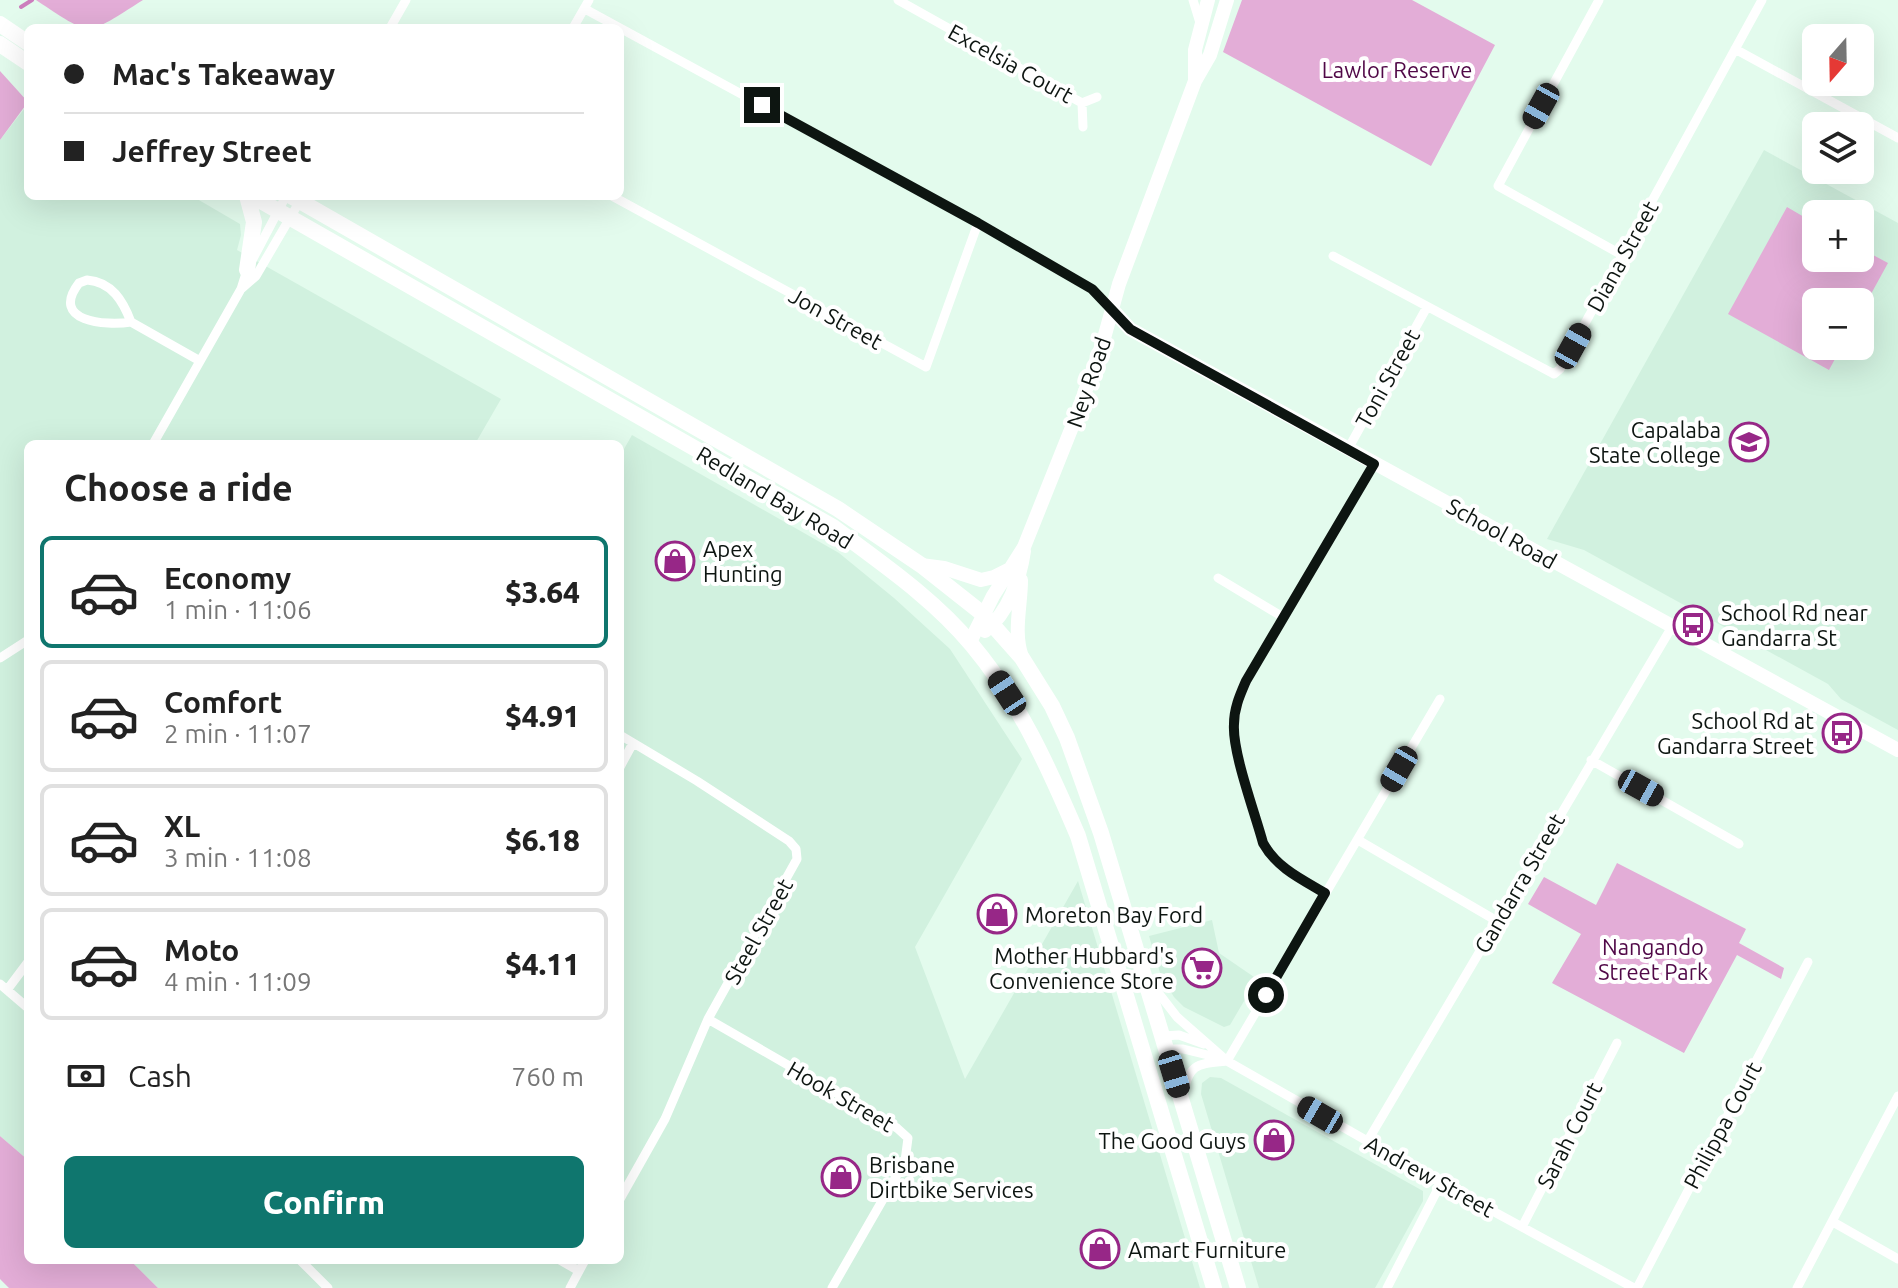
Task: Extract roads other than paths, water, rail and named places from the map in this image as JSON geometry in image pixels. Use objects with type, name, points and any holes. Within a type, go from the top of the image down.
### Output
[{"type":"main road","name":"Ney Road","points":[[1195,81],[1195,50],[1208,0]]},
{"type":"main road","name":"Ney Road","points":[[970,642],[988,620],[1024,547],[1074,422],[1103,342],[1111,308],[1195,81],[1210,55],[1227,0]]},
{"type":"main road","points":[[0,24],[24,40]]},
{"type":"main road","points":[[0,44],[24,60]]},
{"type":"main road","points":[[247,270],[254,222],[250,200]]},
{"type":"main road","name":"Redland Bay Road","points":[[292,203],[838,509],[921,565],[988,620],[1022,658],[1052,706],[1067,738],[1101,833],[1238,1288]]},
{"type":"main road","name":"Redland Bay Road","points":[[292,203],[833,527],[912,586],[970,642],[1021,714],[1078,836],[1214,1288]]},
{"type":"main road","name":"School Road","points":[[1111,308],[1130,329],[1898,750]]},
{"type":"main road","points":[[921,565],[944,568],[981,580],[1014,571],[1021,606],[1016,635],[1022,658]]},
{"type":"main road","points":[[1142,1047],[1164,1042]]},
{"type":"street","points":[[392,24],[406,0]]},
{"type":"street","name":"Excelsia Court","points":[[898,0],[1082,103]]},
{"type":"street","points":[[1193,0],[1201,26]]},
{"type":"street","points":[[1599,0],[1498,186],[1622,255]]},
{"type":"street","name":"Diana Street","points":[[1333,256],[1554,374],[1560,369],[1762,0]]},
{"type":"street","points":[[575,24],[587,4],[623,24]]},
{"type":"street","points":[[624,25],[1092,289],[1111,308]]},
{"type":"street","points":[[1735,49],[1898,138]]},
{"type":"street","name":"Excelsia Court","points":[[1082,103],[1097,97]]},
{"type":"street","name":"Excelsia Court","points":[[1082,103],[1083,127]]},
{"type":"street","name":"Jon Street","points":[[619,200],[926,367],[978,223]]},
{"type":"street","points":[[155,440],[241,289],[247,270],[292,203]]},
{"type":"street","points":[[241,289],[256,276],[292,203]]},
{"type":"street","points":[[131,322],[123,302],[103,284],[87,280],[79,283],[74,290],[71,299],[73,309],[89,322],[100,325],[131,322],[200,361]]},
{"type":"street","name":"Toni Street","points":[[1348,449],[1427,307]]},
{"type":"street","points":[[1325,893],[1292,874],[1271,856],[1263,843],[1233,725],[1246,681],[1374,464]]},
{"type":"street","points":[[1218,578],[1283,617]]},
{"type":"street","name":"Gandarra Street","points":[[1367,1142],[1673,625]]},
{"type":"street","points":[[0,658],[24,643]]},
{"type":"street","points":[[1182,1099],[1186,1080],[1195,1066],[1227,1061],[1440,699]]},
{"type":"street","name":"Steel Street","points":[[624,737],[789,841],[796,849],[797,859],[708,1019],[665,1119],[624,1192]]},
{"type":"street","points":[[624,760],[633,743]]},
{"type":"street","points":[[1591,760],[1739,844]]},
{"type":"street","points":[[1358,840],[1497,921]]},
{"type":"street","name":"Philippa Court","points":[[1636,1288],[1808,962]]},
{"type":"street","points":[[24,966],[3,987],[24,1005]]},
{"type":"street","name":"Andrew Street","points":[[1142,967],[1159,998],[1227,1061],[1367,1142],[1636,1288]]},
{"type":"street","name":"Hook Street","points":[[708,1019],[897,1128],[908,1138],[905,1161],[832,1288]]},
{"type":"street","name":"Andrew Street","points":[[1164,1042],[1179,1035],[1209,1046]]},
{"type":"street","name":"Andrew Street","points":[[1164,1042],[1227,1061]]},
{"type":"street","name":"Sarah Court","points":[[1522,1227],[1617,1043]]},
{"type":"street","points":[[1797,1288],[1898,1096]]},
{"type":"street","points":[[1387,1288],[1441,1183]]},
{"type":"street","points":[[1833,1222],[1898,1259]]},
{"type":"street","points":[[304,1264],[328,1288]]},
{"type":"street","points":[[567,1264],[579,1271]]},
{"type":"street","points":[[570,1288],[583,1264]]},
{"type":"waterway","points":[[21,7],[32,0]]},
{"type":"place","name":"Capalaba State College","points":[[1749,442]]},
{"type":"place","name":"Apex Hunting","points":[[675,561]]},
{"type":"place","name":"School Rd near Gandarra St","points":[[1693,625]]},
{"type":"place","name":"School Rd at Gandarra Street","points":[[1842,733]]},
{"type":"place","name":"Moreton Bay Ford","points":[[997,914]]},
{"type":"place","name":"Mother Hubbard's Convenience Store","points":[[1202,968]]},
{"type":"place","name":"The Good Guys","points":[[1274,1140]]},
{"type":"place","name":"Brisbane Dirtbike Services","points":[[841,1177]]},
{"type":"place","name":"Amart Furniture","points":[[1100,1249]]},
{"type":"park label","name":"Lawlor Reserve","points":[[1397,69]]},
{"type":"park label","name":"Nangando Street Park","points":[[1653,958]]}]
